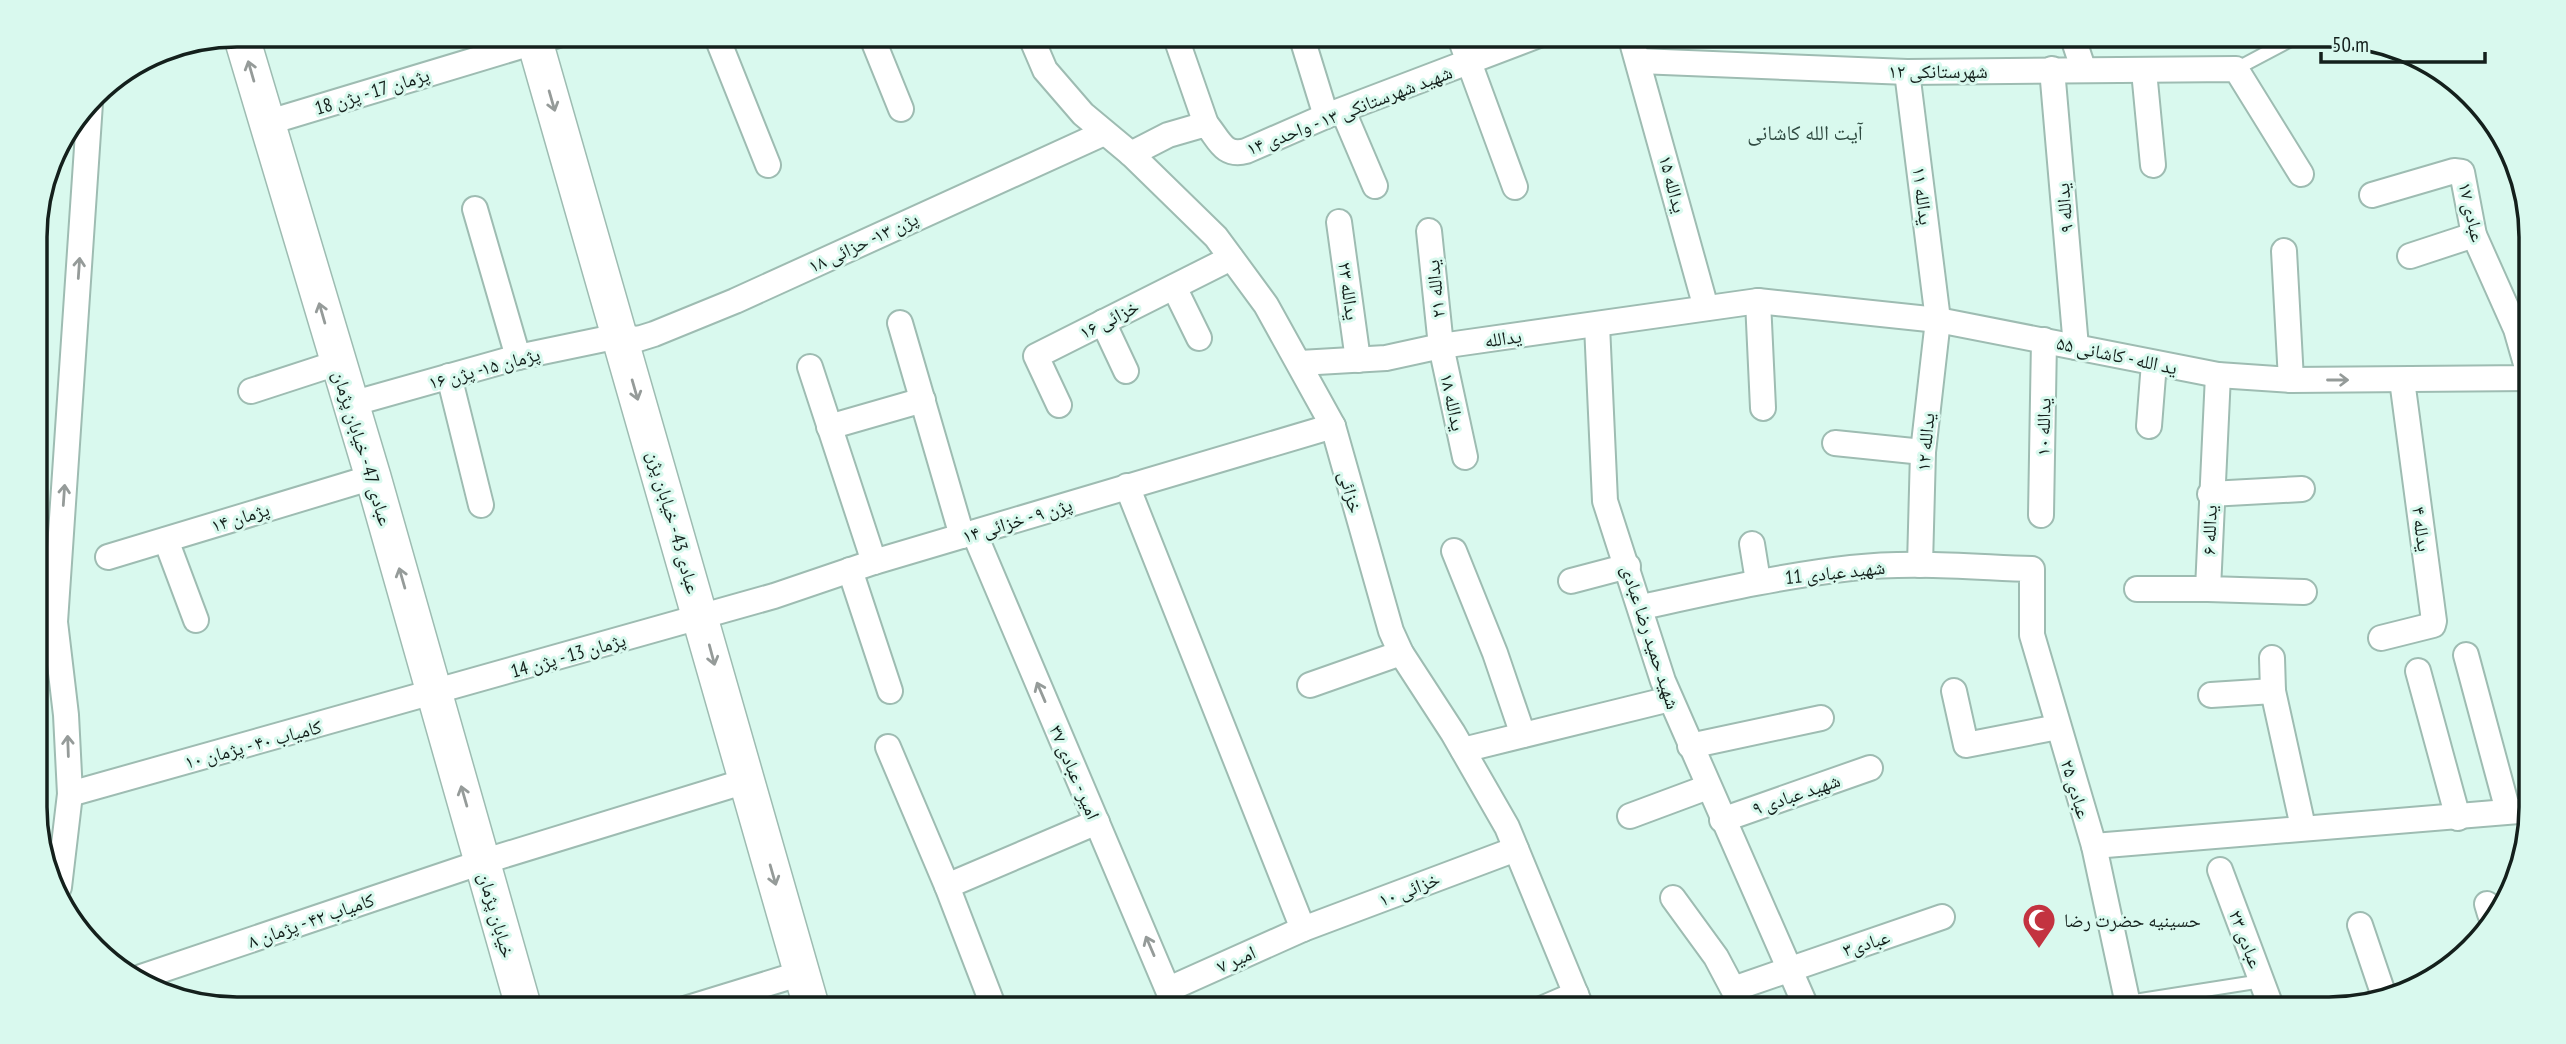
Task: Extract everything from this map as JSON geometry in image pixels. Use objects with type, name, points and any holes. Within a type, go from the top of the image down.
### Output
[{"type":"street","name":"عبادی 47 - خیابان پژمان","points":[[244,47],[373,477],[482,862]]},
{"type":"street","name":"پژمان 17 - پژن 18","points":[[266,123],[513,47]]},
{"type":"street","name":"عبادی 43 - خیابان پژن","points":[[544,47],[619,336],[702,617],[809,997]]},
{"type":"street","points":[[721,47],[768,165]]},
{"type":"street","points":[[876,47],[901,109]]},
{"type":"street","name":"خزائی","points":[[1035,47],[1045,70],[1083,114],[1131,155],[1216,237],[1266,305],[1300,363],[1333,426],[1391,631],[1401,653],[1463,750],[1516,849],[1577,996]]},
{"type":"street","points":[[1131,155],[1168,135],[1206,124],[1179,47]]},
{"type":"street","points":[[1306,47],[1335,114],[1375,186]]},
{"type":"street","points":[[1463,47],[1515,187]]},
{"type":"street","name":"شهید شهرستانکی ۱۳ - واحدی ۱۴","points":[[1206,124],[1226,151],[1235,154],[1510,47]]},
{"type":"street","name":"یدالله ۱۵","points":[[1634,47],[1706,308]]},
{"type":"street","points":[[2076,47],[2083,68]]},
{"type":"street","name":"شهرستانکی ۱۲","points":[[1639,61],[1908,72],[2083,68],[2144,71],[2236,69]]},
{"type":"street","name":"یدالله ۹","points":[[2052,69],[2076,347]]},
{"type":"street","points":[[2236,69],[2301,174]]},
{"type":"street","points":[[2144,71],[2152,165]]},
{"type":"street","name":"یدالله ۱۱","points":[[1908,72],[1938,320]]},
{"type":"street","points":[[60,876],[70,794],[66,715],[55,622],[89,119]]},
{"type":"street","name":"پژن ۱۳- حزائی ۱۸","points":[[619,336],[638,339],[735,301],[1104,133]]},
{"type":"street","name":"عبادی ۱۷","points":[[2372,195],[2454,171],[2462,172],[2474,235],[2519,340]]},
{"type":"street","points":[[475,209],[518,357]]},
{"type":"street","name":"یدالله ۲۳","points":[[1339,222],[1358,360]]},
{"type":"street","name":"یدالله ۲۱","points":[[1429,232],[1441,346]]},
{"type":"street","points":[[2410,256],[2474,235]]},
{"type":"street","points":[[2284,251],[2291,380]]},
{"type":"street","name":"خزائی ۱۶","points":[[1059,405],[1036,356],[1231,258]]},
{"type":"street","points":[[1174,286],[1199,338]]},
{"type":"street","points":[[1758,301],[1763,408]]},
{"type":"street","name":"ید الله - کاشانی ۵۵","points":[[1706,308],[1758,301],[1938,320],[2218,375],[2291,380],[2519,378]]},
{"type":"street","name":"یدالله","points":[[1300,363],[1386,358],[1441,346],[1706,308]]},
{"type":"street","name":"یدالله ۱۲","points":[[1920,565],[1923,452],[1938,320]]},
{"type":"street","points":[[1103,322],[1126,371]]},
{"type":"street","name":"امیر - عبادی ۳۷","points":[[900,323],[969,536],[1172,997]]},
{"type":"street","name":"شهید حمید رضا عبادی","points":[[1597,325],[1605,500],[1670,699],[1802,996]]},
{"type":"street","name":"پژمان ۱۵- پژن ۱۶","points":[[351,404],[518,357],[619,336]]},
{"type":"street","name":"یدالله ۱۰","points":[[2041,515],[2044,340]]},
{"type":"street","name":"یدالله ۱۸","points":[[1441,346],[1465,457]]},
{"type":"street","points":[[251,391],[337,363]]},
{"type":"street","points":[[2149,426],[2154,363]]},
{"type":"street","points":[[810,367],[874,562]]},
{"type":"street","name":"یدالله ۶","points":[[2208,589],[2210,494],[2218,375]]},
{"type":"street","points":[[449,376],[481,505]]},
{"type":"street","name":"یدلله ۴","points":[[2381,638],[2425,629],[2433,625],[2434,621],[2402,380]]},
{"type":"street","points":[[829,428],[923,400]]},
{"type":"street","name":"پژن ۹ - خزائی ۱۴","points":[[702,617],[874,562],[1333,426]]},
{"type":"street","points":[[1835,443],[1923,452]]},
{"type":"street","name":"پژمان ۱۴","points":[[108,557],[373,477]]},
{"type":"street","points":[[1127,486],[1303,929]]},
{"type":"street","points":[[2210,494],[2302,489]]},
{"type":"street","points":[[166,540],[196,621]]},
{"type":"street","points":[[1752,544],[1758,582]]},
{"type":"street","points":[[1454,551],[1495,653],[1523,735]]},
{"type":"street","name":"شهید عبادی 11","points":[[1642,607],[1758,582],[1853,568],[1920,565],[2032,569]]},
{"type":"street","points":[[1571,582],[1628,566]]},
{"type":"street","name":"عبادی ۲۵","points":[[2032,569],[2032,635],[2094,846],[2126,996]]},
{"type":"street","points":[[850,570],[890,691]]},
{"type":"street","points":[[2137,589],[2304,592]]},
{"type":"street","name":"پژمان 13 - پژن 14","points":[[435,694],[702,617]]},
{"type":"street","points":[[1310,685],[1401,653]]},
{"type":"street","points":[[2466,655],[2519,810]]},
{"type":"street","points":[[2272,658],[2273,691],[2303,827]]},
{"type":"street","points":[[2418,671],[2458,818]]},
{"type":"street","points":[[1954,691],[1966,745],[2058,727]]},
{"type":"street","points":[[2211,695],[2273,691]]},
{"type":"street","name":"کامیاب ۴۰ - پژمان ۱۰","points":[[70,794],[435,694]]},
{"type":"street","points":[[1463,750],[1670,699]]},
{"type":"street","points":[[1690,746],[1821,718]]},
{"type":"street","points":[[888,747],[990,997]]},
{"type":"street","name":"شهید عبادی ۹","points":[[1722,820],[1870,768]]},
{"type":"street","name":"کامیاب ۴۲ - پژمان ۸","points":[[149,974],[482,862],[746,780]]},
{"type":"street","points":[[1630,816],[1708,787]]},
{"type":"street","points":[[2094,846],[2519,811]]},
{"type":"street","points":[[947,886],[1097,822]]},
{"type":"street","name":"خزائی ۱۰","points":[[1303,929],[1516,849]]},
{"type":"street","name":"خیابان پژمان","points":[[482,862],[521,997]]},
{"type":"street","name":"عبادی ۲۳","points":[[2220,870],[2267,996]]},
{"type":"street","name":"عبادی۳","points":[[1673,898],[1716,957],[1733,989],[1942,917]]},
{"type":"street","points":[[2360,925],[2382,989]]},
{"type":"street","name":"امیر ۷","points":[[1178,997],[1303,929]]},
{"type":"street","points":[[725,997],[802,973]]},
{"type":"lane","points":[[2236,69],[2277,47]]},
{"type":"lane","points":[[2178,996],[2262,981]]},
{"type":"place","name":"حسینیه حضرت رضا","points":[[2039,950]]},
{"type":"district","name":"آیت الله کاشانی","points":[[1805,133]]}]
